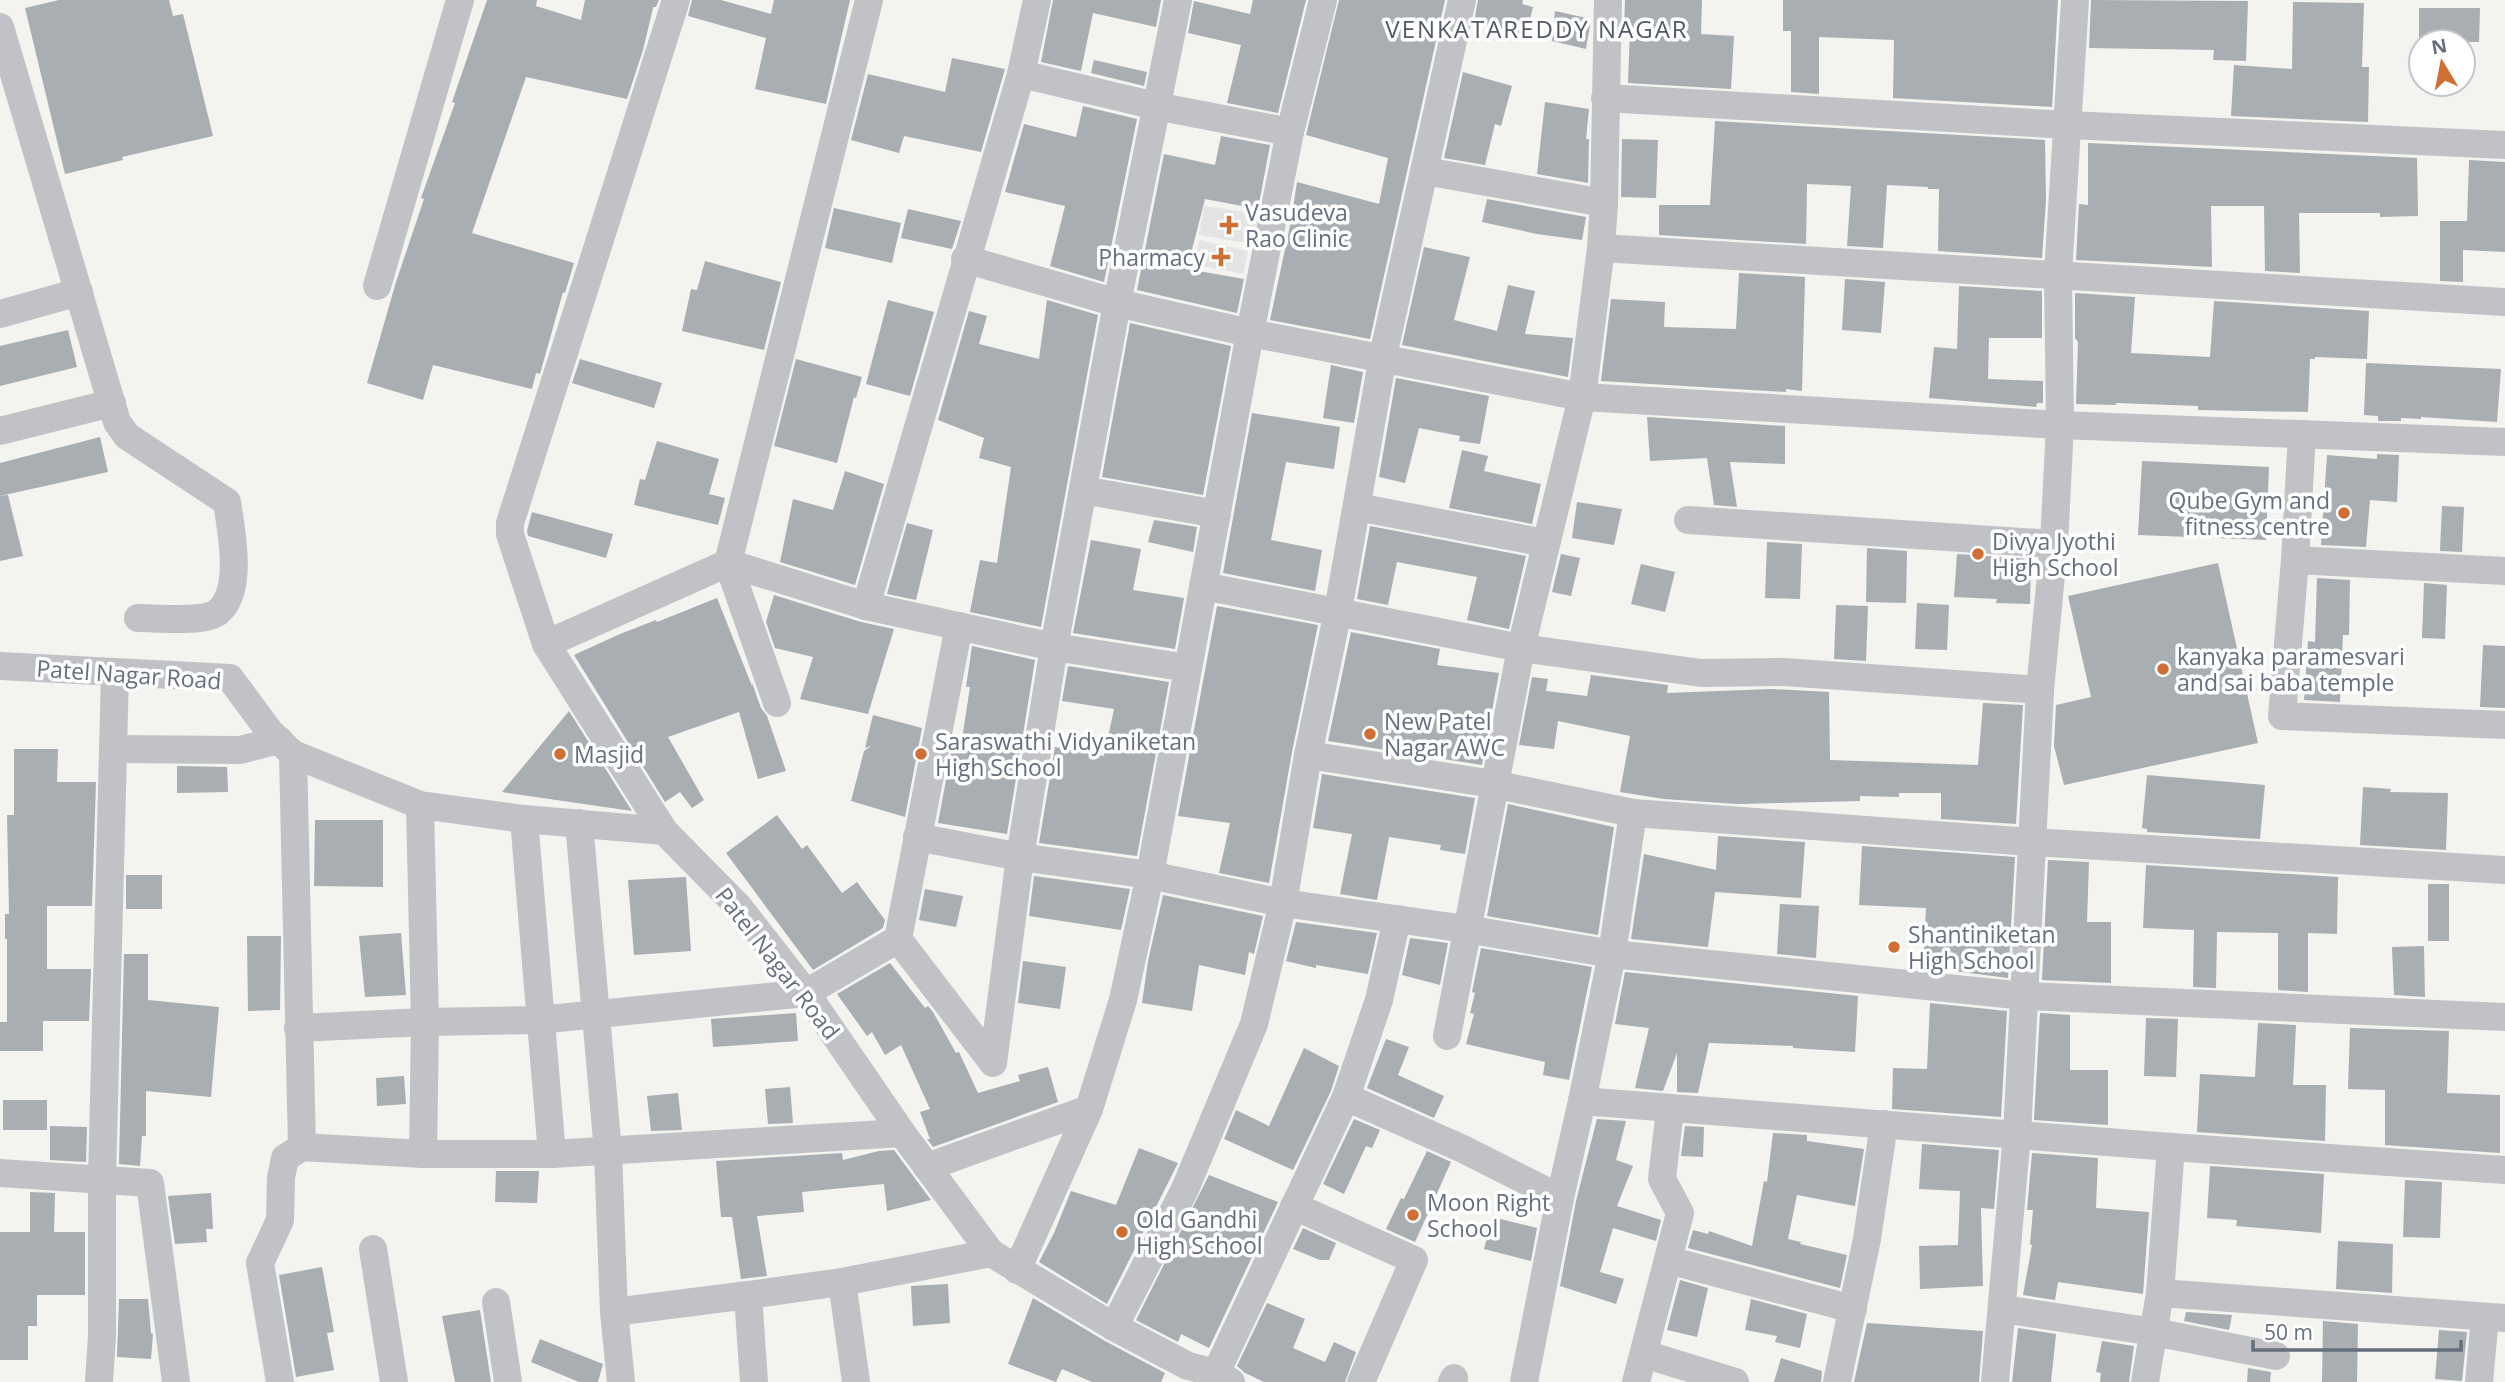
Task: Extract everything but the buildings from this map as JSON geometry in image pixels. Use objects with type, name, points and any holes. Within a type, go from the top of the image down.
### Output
[{"type":"street","points":[[377,286],[460,0]]},
{"type":"street","points":[[664,831],[546,644],[510,534],[510,523],[676,0]]},
{"type":"street","points":[[777,703],[728,563],[869,0]]},
{"type":"street","points":[[866,606],[1021,74],[1037,0]]},
{"type":"street","points":[[959,626],[898,939],[993,1063],[1020,857],[1054,647],[1117,303],[1178,0]]},
{"type":"street","points":[[1017,1270],[1089,1109],[1123,1000],[1150,875],[1290,132],[1324,0]]},
{"type":"street","points":[[1114,1327],[1185,1189],[1254,1024],[1283,903],[1383,356],[1462,0]]},
{"type":"street","points":[[1447,1036],[1521,648],[1583,397],[1604,203],[1608,0]]},
{"type":"street","points":[[1995,1382],[2017,1133],[2040,690],[2054,544],[2060,425],[2058,274],[2075,0]]},
{"type":"street","points":[[0,27],[117,422],[127,436],[227,502],[235,563],[226,601],[218,613],[197,618],[138,618]]},
{"type":"street","points":[[1021,74],[1156,106],[1290,132]]},
{"type":"street","points":[[1605,98],[2068,125],[2505,145]]},
{"type":"street","points":[[1426,171],[1604,203]]},
{"type":"street","points":[[1601,248],[2505,302]]},
{"type":"street","points":[[965,259],[1117,303],[1250,333],[1383,356],[1583,397],[2060,425],[2505,442]]},
{"type":"street","points":[[0,314],[79,292]]},
{"type":"street","points":[[0,432],[112,403]]},
{"type":"street","points":[[2302,434],[2282,716],[2505,725]]},
{"type":"street","points":[[1083,490],[1217,514]]},
{"type":"street","points":[[1357,507],[1545,543]]},
{"type":"street","points":[[1688,520],[2054,544]]},
{"type":"street","points":[[2295,560],[2505,571]]},
{"type":"street","points":[[546,644],[728,563],[866,606],[1054,647],[1188,668]]},
{"type":"street","points":[[1203,586],[1521,648],[1701,673],[1784,672],[2040,690]]},
{"type":"street","name":"Patel Nagar Road","points":[[0,666],[230,678],[270,732],[286,747],[420,805],[524,819],[664,831],[738,906],[806,993],[902,1133],[991,1253],[1114,1327],[1185,1374],[1223,1378]]},
{"type":"street","points":[[99,1382],[115,673]]},
{"type":"street","points":[[113,749],[240,750],[286,747],[302,1147]]},
{"type":"street","points":[[1308,755],[1493,784],[1633,813],[2031,842],[2505,870]]},
{"type":"street","points":[[420,805],[425,1022],[423,1154]]},
{"type":"street","points":[[1524,1382],[1612,954],[1633,813]]},
{"type":"street","points":[[524,819],[552,1154]]},
{"type":"street","points":[[579,823],[608,1152],[614,1312],[621,1382]]},
{"type":"street","points":[[917,837],[1020,857],[1150,875],[1283,903],[1466,929],[1612,954],[2025,996],[2505,1017]]},
{"type":"street","points":[[1223,1378],[1294,1206],[1346,1097],[1379,1000],[1397,919]]},
{"type":"street","points":[[298,1028],[539,1020],[806,993],[898,939]]},
{"type":"street","points":[[1346,1097],[1463,1149],[1560,1198]]},
{"type":"street","points":[[1582,1101],[2505,1170]]},
{"type":"street","points":[[927,1167],[1089,1109]]},
{"type":"street","points":[[1636,1382],[1680,1213],[1662,1179],[1670,1109]]},
{"type":"street","points":[[1837,1382],[1853,1309],[1884,1124]]},
{"type":"street","points":[[280,1382],[260,1263],[280,1220],[281,1178],[285,1158],[302,1147],[423,1154],[552,1154],[902,1133]]},
{"type":"street","points":[[2146,1382],[2160,1293],[2171,1147]]},
{"type":"street","points":[[0,1173],[150,1183],[176,1382]]},
{"type":"street","points":[[1294,1206],[1414,1260],[1361,1382]]},
{"type":"street","points":[[373,1249],[394,1382]]},
{"type":"street","points":[[614,1312],[842,1282],[991,1253]]},
{"type":"street","points":[[1668,1260],[1853,1309]]},
{"type":"street","points":[[842,1282],[856,1382]]},
{"type":"street","points":[[2160,1293],[2495,1318],[2479,1382]]},
{"type":"street","points":[[748,1295],[754,1382]]},
{"type":"street","points":[[496,1301],[508,1382]]},
{"type":"street","points":[[2003,1310],[2154,1332],[2276,1356]]},
{"type":"street","points":[[1644,1354],[1735,1382]]},
{"type":"shaded area","name":"Vasudeva Rao Clinic","points":[[1204,206],[1259,214],[1253,244],[1199,235]]},
{"type":"shaded area","name":"Pharmacy","points":[[1199,240],[1248,251],[1243,274],[1194,264]]},
{"type":"place","name":"Vasudeva Rao Clinic","points":[[1229,225]]},
{"type":"place","name":"Pharmacy","points":[[1221,257]]},
{"type":"place","name":"Qube Gym and fitness centre","points":[[2344,513]]},
{"type":"place","name":"Divya Jyothi High School","points":[[1978,554]]},
{"type":"place","name":"kanyaka paramesvari and sai baba temple","points":[[2163,669]]},
{"type":"place","name":"New Patel Nagar AWC","points":[[1370,734]]},
{"type":"place","name":"Masjid","points":[[560,754]]},
{"type":"place","name":"Saraswathi Vidyaniketan High School","points":[[921,754]]},
{"type":"place","name":"Shantiniketan High School","points":[[1894,947]]},
{"type":"place","name":"Moon Right School","points":[[1413,1215]]},
{"type":"place","name":"Old Gandhi High School","points":[[1122,1232]]},
{"type":"district","name":"VENKATAREDDY NAGAR","points":[[1537,28]]}]
